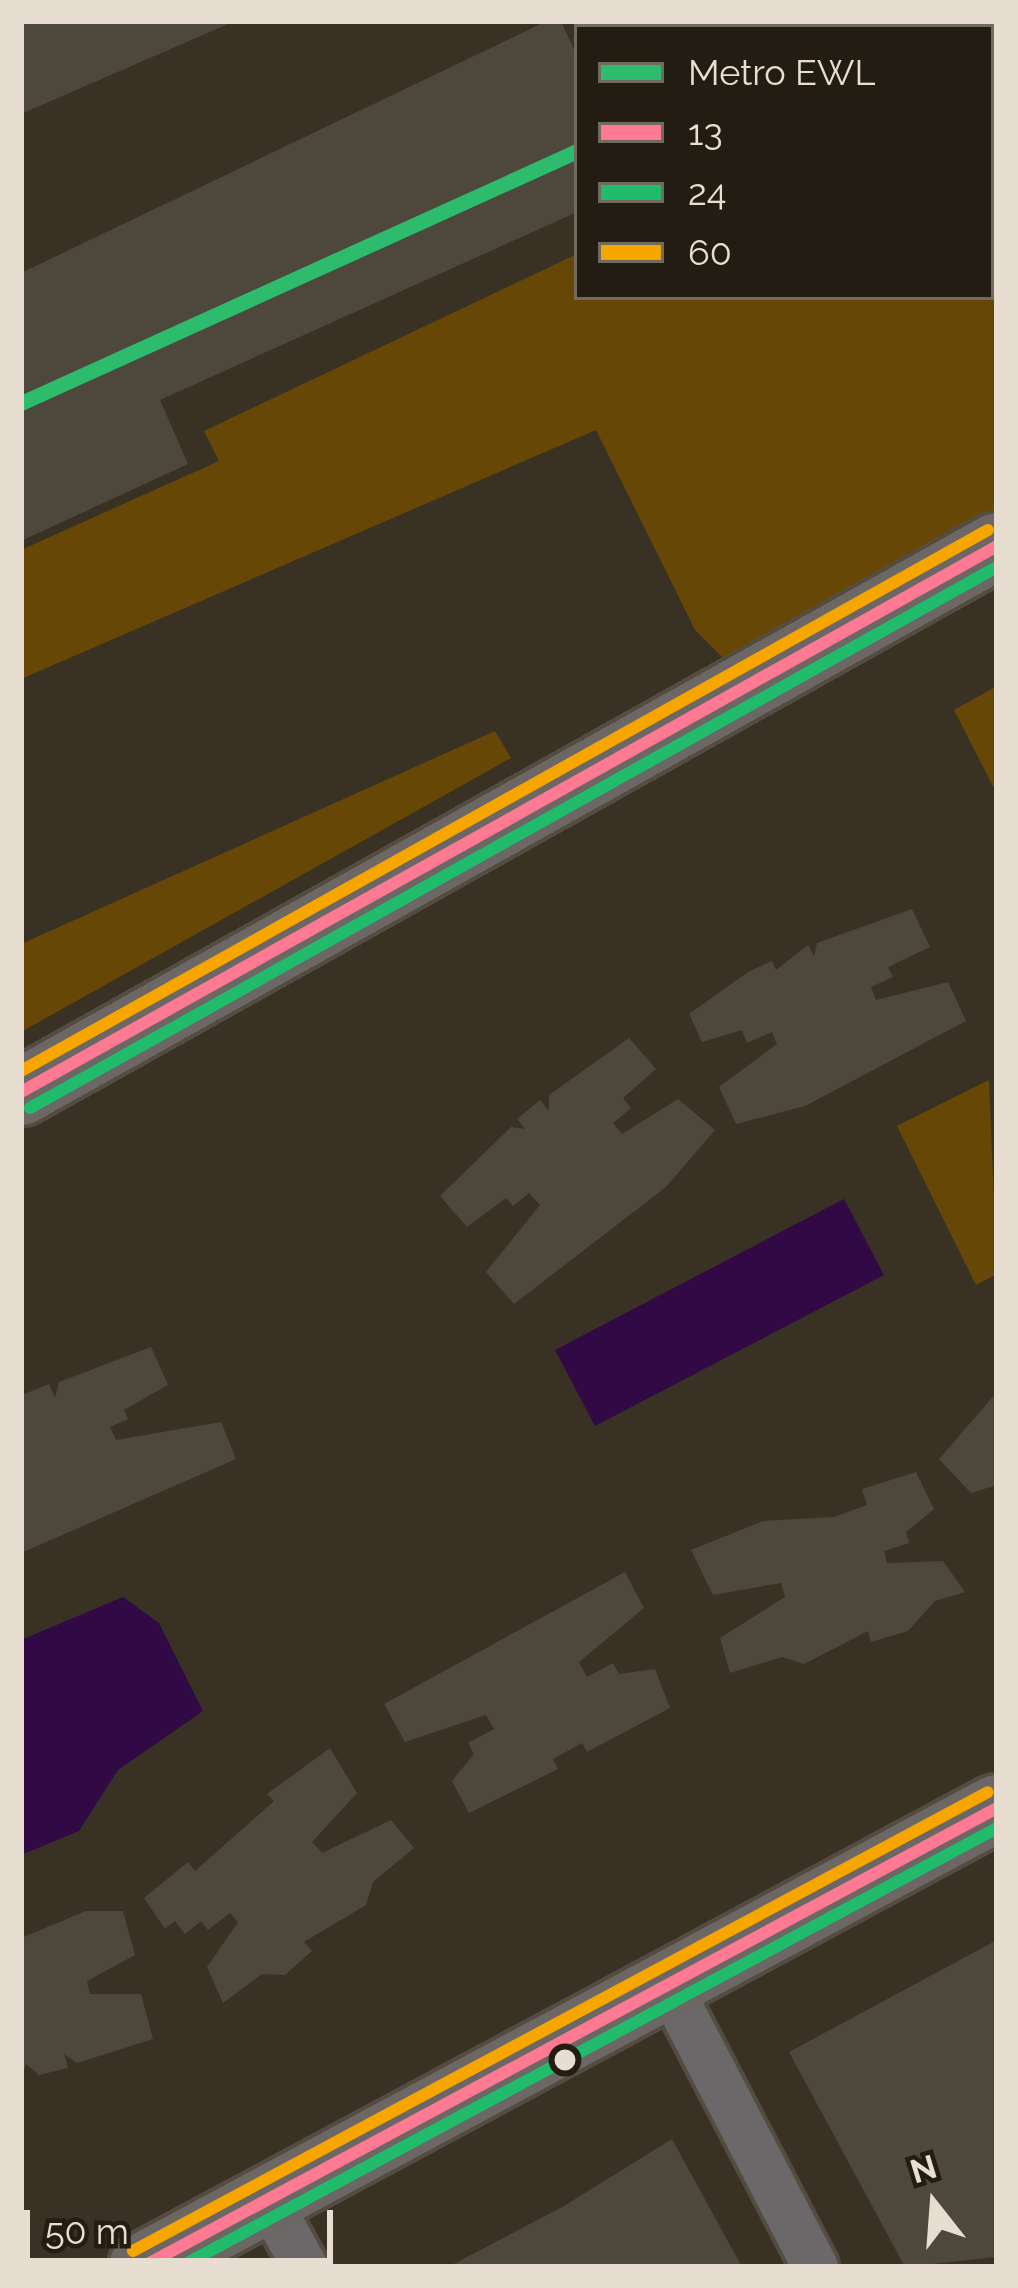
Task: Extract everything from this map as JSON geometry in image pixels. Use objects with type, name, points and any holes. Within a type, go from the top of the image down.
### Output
[{"type":"main road","points":[[21,1092],[997,546]]},
{"type":"main road","points":[[142,2267],[672,1992],[997,1808]]},
{"type":"street","points":[[672,1992],[814,2267]]},
{"type":"street","points":[[270,2204],[305,2267]]},
{"type":"shaded area","points":[[997,21],[997,517],[730,665],[695,630],[596,430],[21,679],[21,550],[219,461],[204,431],[574,255],[574,300],[994,300],[994,24],[887,24]]},
{"type":"shaded area","points":[[997,686],[997,794],[954,710]]},
{"type":"shaded area","points":[[495,731],[511,758],[21,1032],[21,944]]},
{"type":"shaded area","points":[[989,1080],[997,1274],[976,1285],[897,1126]]},
{"type":"shaded area","points":[[844,1199],[884,1275],[595,1426],[555,1350]]},
{"type":"shaded area","points":[[123,1597],[159,1623],[203,1711],[118,1770],[79,1831],[21,1855],[21,1640]]},
{"type":"building","points":[[21,21],[235,21],[21,114]]},
{"type":"building","points":[[547,21],[561,21],[574,49],[574,213],[160,400],[188,464],[21,541],[21,273]]},
{"type":"building","points":[[912,909],[930,947],[888,967],[893,977],[871,987],[876,1000],[948,982],[966,1021],[805,1106],[736,1124],[719,1087],[777,1044],[772,1032],[747,1043],[742,1030],[702,1042],[689,1014],[748,972],[772,961],[776,970],[808,945],[814,956],[817,943]]},
{"type":"building","points":[[629,1038],[656,1069],[623,1098],[631,1108],[613,1123],[622,1134],[678,1099],[715,1130],[666,1187],[514,1304],[486,1272],[540,1205],[529,1193],[513,1206],[506,1198],[467,1227],[440,1196],[511,1127],[525,1129],[517,1119],[540,1100],[549,1111],[549,1095]]},
{"type":"building","points":[[151,1347],[168,1385],[124,1410],[128,1419],[110,1427],[116,1440],[221,1422],[236,1459],[21,1553],[22,1395],[49,1384],[55,1398],[59,1382]]},
{"type":"building","points":[[997,1392],[997,1485],[971,1493],[939,1459]]},
{"type":"building","points":[[916,1472],[934,1509],[906,1532],[909,1543],[884,1551],[887,1563],[943,1561],[965,1592],[935,1601],[908,1631],[871,1642],[868,1631],[804,1664],[782,1657],[730,1673],[720,1638],[785,1597],[781,1583],[713,1595],[691,1550],[763,1521],[834,1517],[867,1505],[862,1489]]},
{"type":"building","points":[[625,1572],[644,1608],[579,1662],[587,1677],[613,1663],[619,1674],[655,1669],[670,1708],[587,1752],[582,1743],[553,1759],[558,1769],[469,1813],[452,1781],[474,1754],[468,1743],[494,1729],[486,1715],[405,1742],[384,1704]]},
{"type":"building","points":[[330,1748],[357,1793],[312,1842],[322,1853],[391,1820],[414,1848],[373,1882],[366,1905],[304,1942],[312,1951],[285,1975],[262,1974],[223,2003],[207,1967],[238,1922],[230,1913],[208,1930],[201,1921],[185,1934],[175,1921],[165,1929],[144,1898],[188,1862],[195,1871],[274,1801],[267,1794]]},
{"type":"building","points":[[86,1911],[123,1911],[135,1955],[87,1981],[90,1994],[141,1994],[153,2039],[77,2063],[64,2054],[68,2068],[39,2075],[26,2064],[21,2078],[21,1938]]},
{"type":"building","points":[[997,1940],[997,2257],[905,2267],[789,2052]]},
{"type":"building","points":[[672,2139],[742,2267],[448,2267],[564,2206]]},
{"type":"metro line","name":"EWL","points":[[21,403],[574,152]]},
{"type":"transit line","name":"60","points":[[21,1071],[988,530]]},
{"type":"transit line","name":"13","points":[[21,1092],[997,546]]},
{"type":"transit line","name":"24","points":[[30,1108],[997,567]]},
{"type":"transit line","name":"60","points":[[133,2251],[988,1792]]},
{"type":"transit line","name":"13","points":[[142,2267],[997,1808]]},
{"type":"transit line","name":"24","points":[[180,2267],[997,1828]]}]
